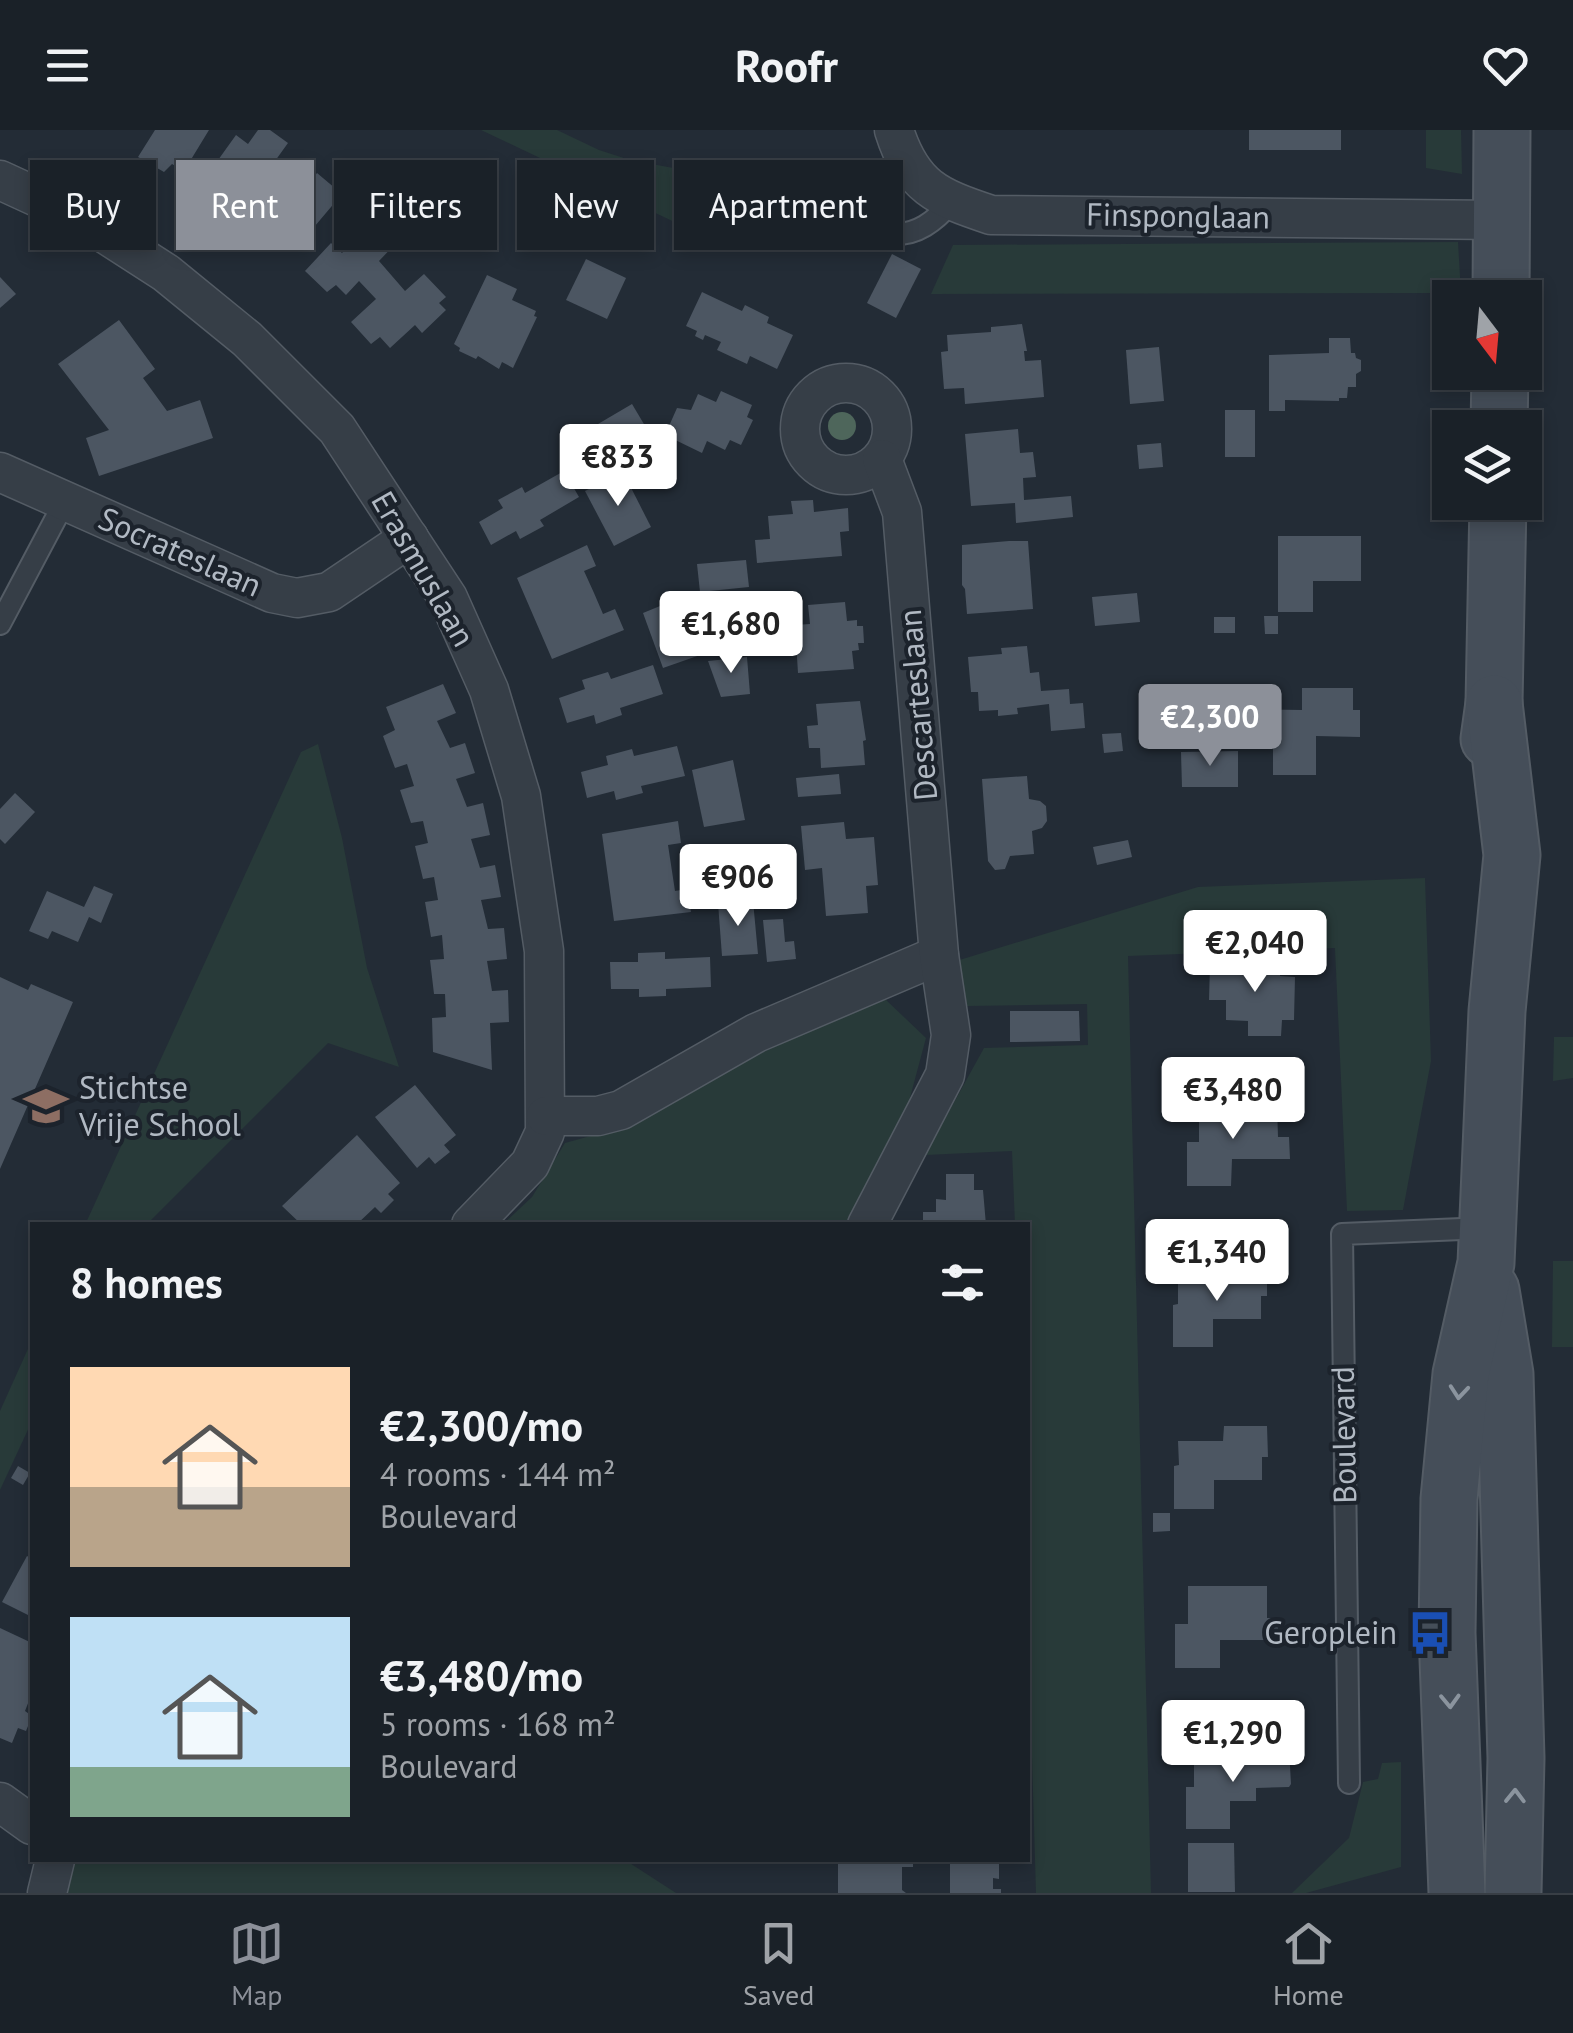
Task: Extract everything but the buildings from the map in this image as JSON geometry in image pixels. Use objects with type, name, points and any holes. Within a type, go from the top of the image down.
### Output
[{"type":"street","name":"Finsponglaan","points":[[894,130],[903,158],[922,185],[952,202],[991,215],[1503,220]]},
{"type":"street","points":[[1502,130],[1502,280]]},
{"type":"street","name":"Erasmuslaan","points":[[0,180],[76,215],[151,264],[247,339],[337,429],[448,598],[489,690],[521,796],[544,951],[546,1132],[530,1164],[474,1222]]},
{"type":"street","name":"Descarteslaan","points":[[869,1222],[945,1075],[951,1035],[939,955],[902,512],[882,459]]},
{"type":"street","name":"Socrateslaan","points":[[0,472],[272,593],[297,598],[330,592],[410,538]]},
{"type":"street","points":[[1458,1893],[1447,1634],[1449,1499],[1461,1374],[1487,1245],[1497,1010],[1474,856],[1494,702],[1498,520]]},
{"type":"street","points":[[546,1116],[598,1116],[621,1110],[756,1033],[939,955]]},
{"type":"street","points":[[1487,1245],[1505,1374],[1516,1758],[1512,1893]]},
{"type":"street","points":[[0,1802],[30,1824]]},
{"type":"street","points":[[47,1893],[55,1862]]},
{"type":"lane","points":[[903,235],[939,217],[952,202]]},
{"type":"lane","points":[[0,624],[65,500]]},
{"type":"lane","name":"Boulevard","points":[[1349,1782],[1342,1234],[1487,1245]]},
{"type":"shaded area","points":[[481,130],[557,130],[630,160],[544,160]]},
{"type":"shaded area","points":[[1426,130],[1461,130],[1462,174],[1426,168]]},
{"type":"shaded area","points":[[654,164],[674,168],[674,222],[654,212]]},
{"type":"shaded area","points":[[1458,242],[1460,280],[1432,280],[1432,293],[931,294],[953,245]]},
{"type":"shaded area","points":[[318,744],[342,838],[367,968],[399,1067],[328,1043],[149,1222],[86,1222],[301,752]]},
{"type":"shaded area","points":[[1425,878],[1431,1061],[1403,1210],[1347,1211],[1335,948],[1128,956],[1151,1893],[1036,1893],[1030,1690],[1030,1222],[1015,1222],[1012,1151],[925,1155],[984,1048],[1088,1045],[1087,1004],[967,1006],[953,962],[1198,887]]},
{"type":"shaded area","points":[[885,999],[926,1038],[904,1120],[851,1222],[505,1222],[532,1197],[565,1143],[623,1127],[732,1067]]},
{"type":"shaded area","points":[[1554,1037],[1573,1037],[1573,1078],[1553,1081]]},
{"type":"shaded area","points":[[1553,1261],[1573,1261],[1573,1347],[1552,1347]]},
{"type":"shaded area","points":[[30,1344],[30,1425],[0,1490],[0,1411]]},
{"type":"shaded area","points":[[1401,1762],[1401,1867],[1306,1893],[1292,1893],[1349,1838],[1363,1782],[1378,1779],[1382,1763]]},
{"type":"shaded area","points":[[71,1862],[628,1862],[676,1893],[62,1893]]},
{"type":"place","name":"Stichtse Vrije School","points":[[46,1106]]},
{"type":"place","name":"Geroplein","points":[[1430,1633]]}]
